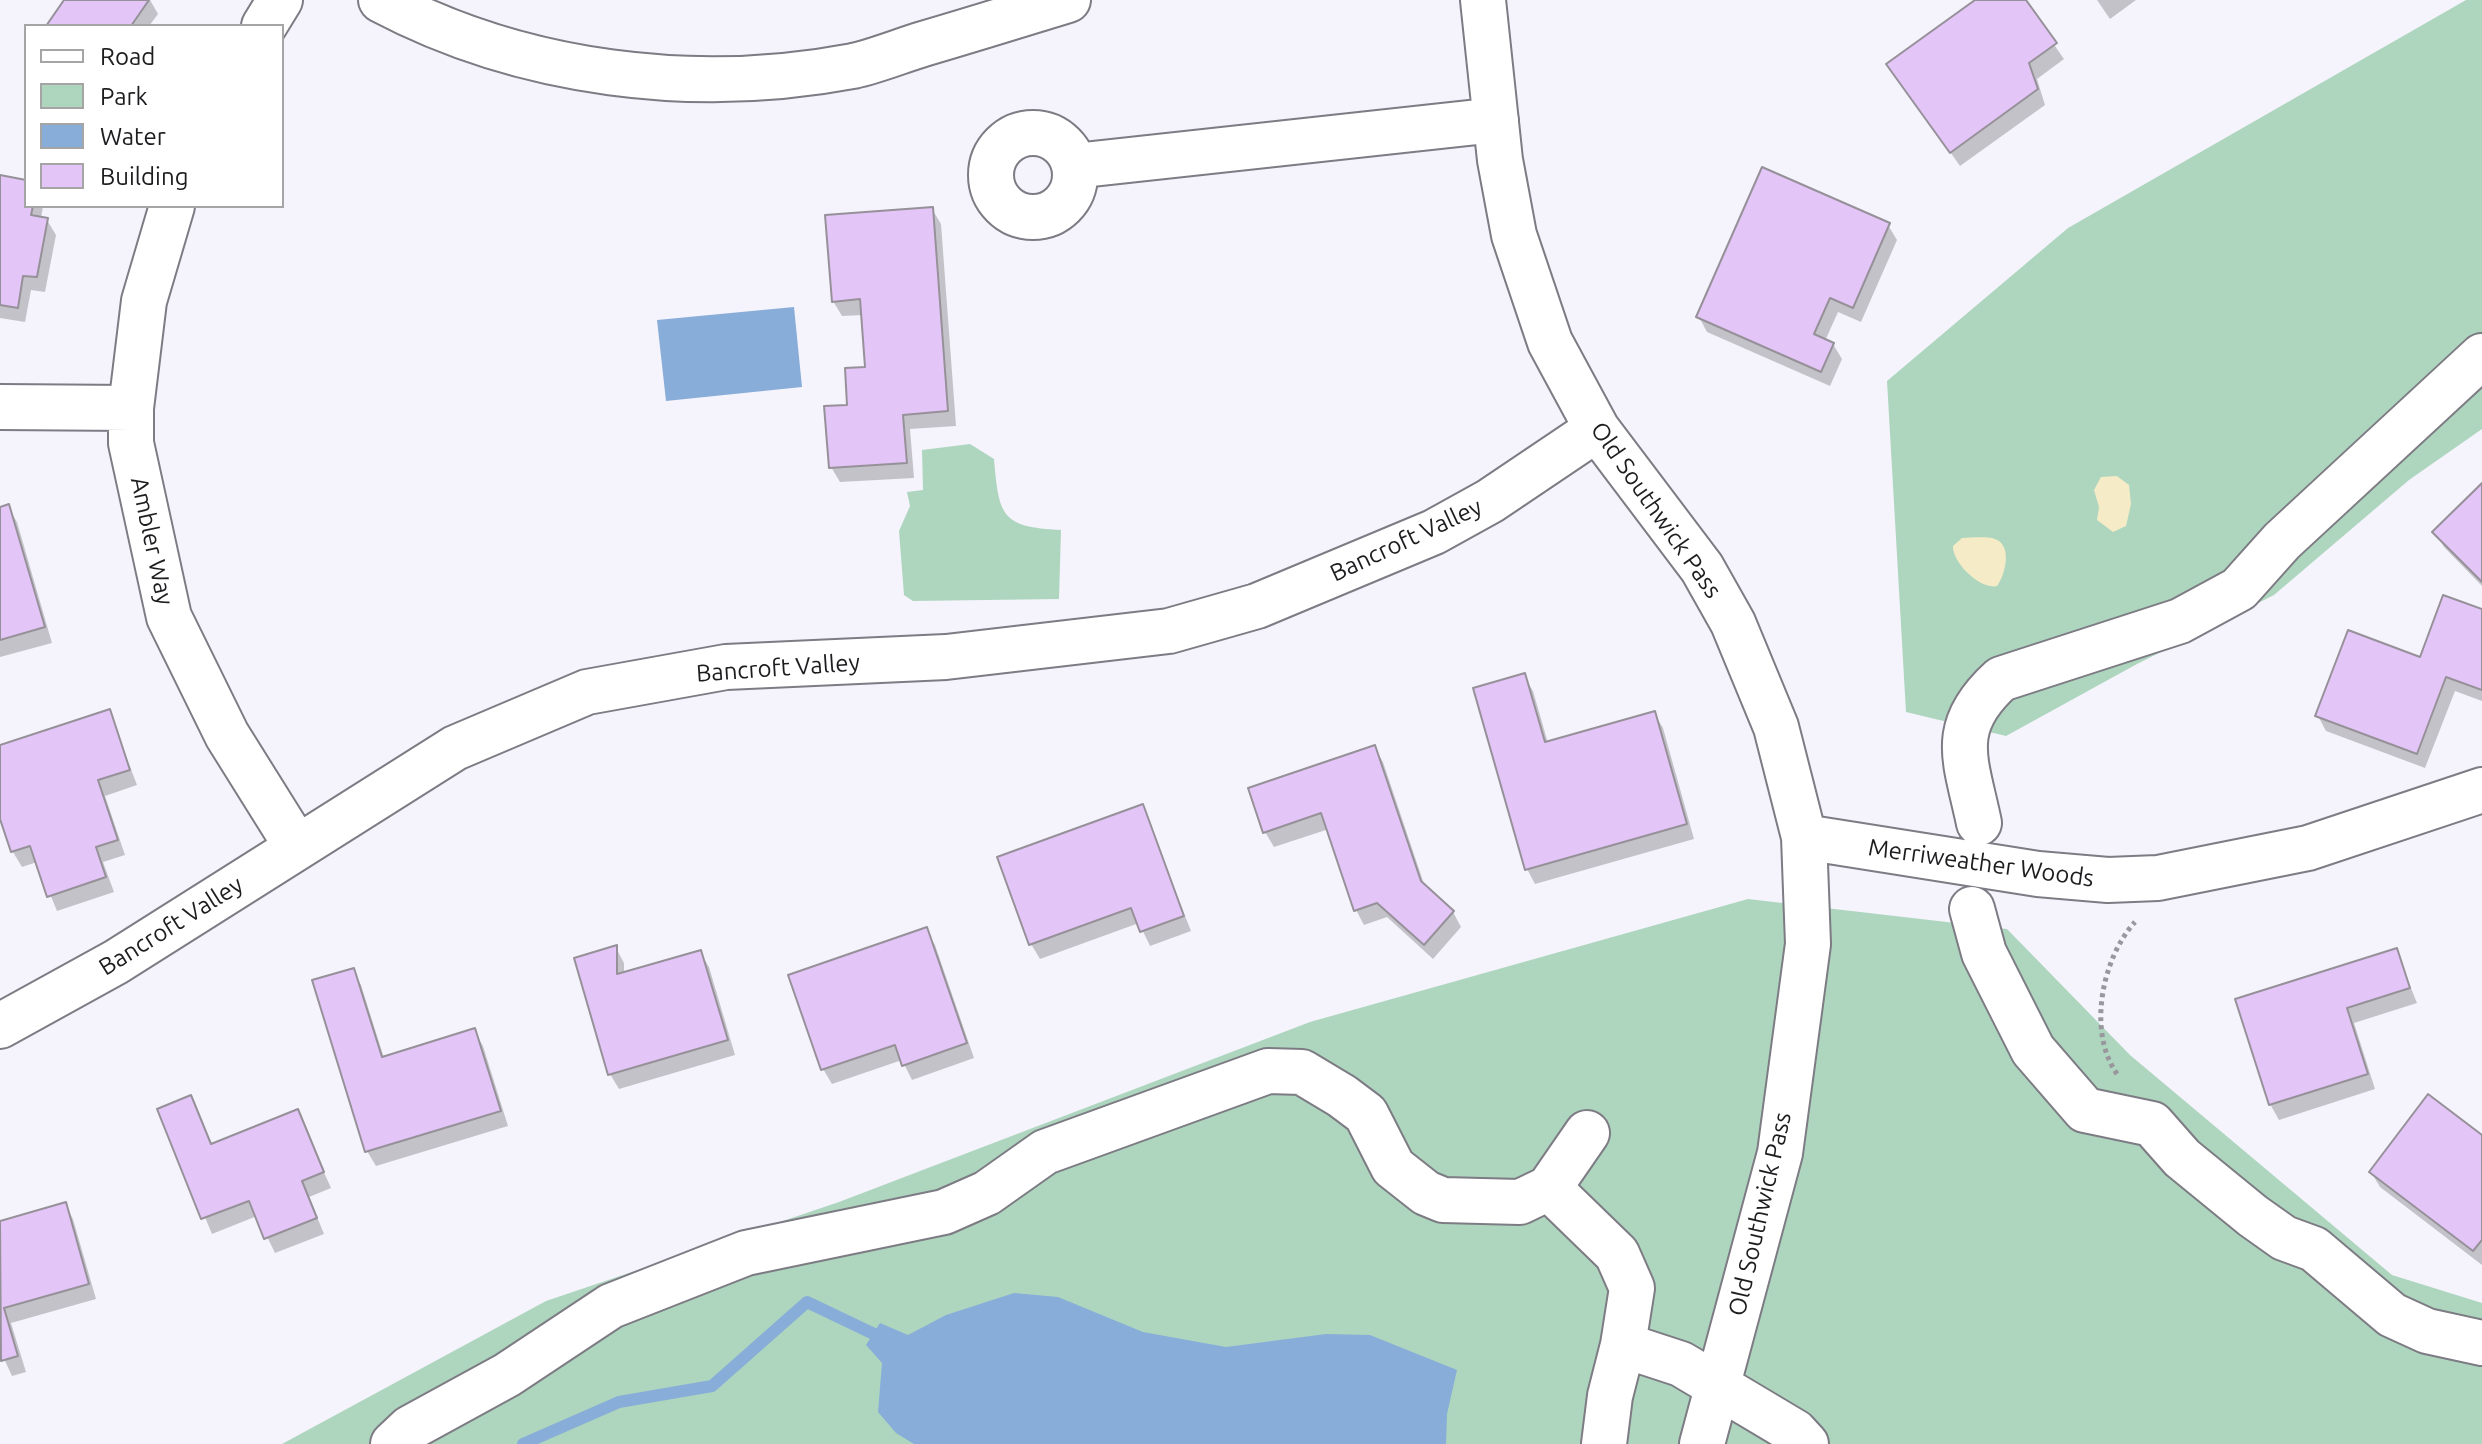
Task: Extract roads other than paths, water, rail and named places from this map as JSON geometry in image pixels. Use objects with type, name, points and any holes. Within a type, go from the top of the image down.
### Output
[{"type":"street","points":[[265,24],[280,0]]},
{"type":"street","points":[[381,0],[423,22],[518,55],[622,75],[740,78],[854,65],[1068,0]]},
{"type":"street","name":"Old Southwick Pass","points":[[1483,0],[1496,120],[1514,235],[1550,342],[1597,429],[1702,568],[1733,623],[1776,727],[1804,837],[1808,944],[1780,1153],[1702,1444]]},
{"type":"street","points":[[1074,166],[1496,120]]},
{"type":"street","name":"Ambler Way","points":[[171,208],[144,301],[131,408],[131,443],[169,617],[227,735],[297,847]]},
{"type":"street","points":[[1979,823],[1962,741],[1980,698],[2001,679],[2180,621],[2239,589],[2282,541],[2482,356]]},
{"type":"street","points":[[0,407],[131,408]]},
{"type":"street","name":"Bancroft Valley","points":[[0,1026],[116,962],[455,748],[587,692],[726,667],[946,657],[1104,641],[1169,631],[1257,606],[1434,532],[1490,501],[1597,429]]},
{"type":"street","name":"Merriweather Woods","points":[[1804,837],[2038,874],[2108,880],[2158,878],[2308,848],[2482,790]]},
{"type":"street","points":[[1972,909],[1984,953],[2033,1050],[2085,1110],[2152,1124],[2182,1158],[2253,1216],[2284,1238],[2314,1249],[2392,1315],[2427,1331],[2482,1343]]},
{"type":"street","points":[[393,1444],[410,1428],[507,1375],[611,1306],[746,1253],[944,1212],[987,1193],[1045,1152],[1268,1071],[1302,1072],[1342,1096],[1366,1114],[1393,1167],[1426,1193],[1443,1200],[1520,1202],[1549,1188],[1587,1133]]},
{"type":"street","points":[[1549,1188],[1617,1254],[1632,1288],[1623,1345],[1610,1396],[1604,1444]]},
{"type":"street","points":[[1623,1345],[1681,1364],[1795,1432],[1806,1444]]},
{"type":"water","points":[[794,307],[802,387],[666,401],[657,320]]},
{"type":"water","points":[[1014,1293],[1058,1297],[1143,1332],[1226,1347],[1326,1334],[1370,1335],[1457,1370],[1447,1414],[1446,1444],[914,1444],[896,1433],[878,1412],[882,1363],[866,1345],[880,1323],[908,1335],[946,1315]]},
{"type":"waterway","points":[[523,1444],[619,1402],[712,1386],[807,1302],[874,1334]]}]
